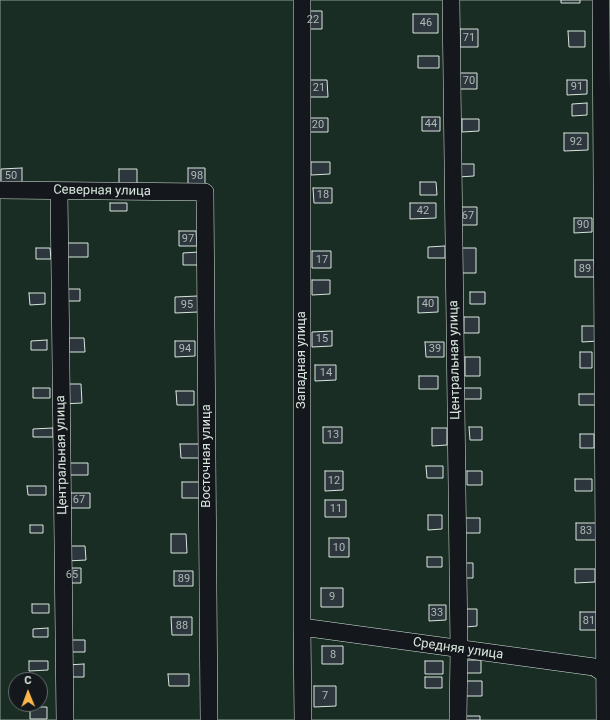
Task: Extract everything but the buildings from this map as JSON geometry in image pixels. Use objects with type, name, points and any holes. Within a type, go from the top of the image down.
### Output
[{"type":"street","name":"Западная улица","points":[[302,0],[303,720]]},
{"type":"street","name":"Центральная улица","points":[[451,0],[459,649],[458,720]]},
{"type":"street","points":[[601,0],[608,676],[605,720]]},
{"type":"street","name":"Северная улица","points":[[0,190],[205,192]]},
{"type":"street","name":"Центральная улица","points":[[59,191],[65,720]]},
{"type":"street","name":"Восточная улица","points":[[205,192],[209,720]]},
{"type":"street","name":"Средняя улица","points":[[302,627],[594,667],[608,676]]},
{"type":"green space","points":[[0,0],[610,0],[610,720],[0,720]]}]
